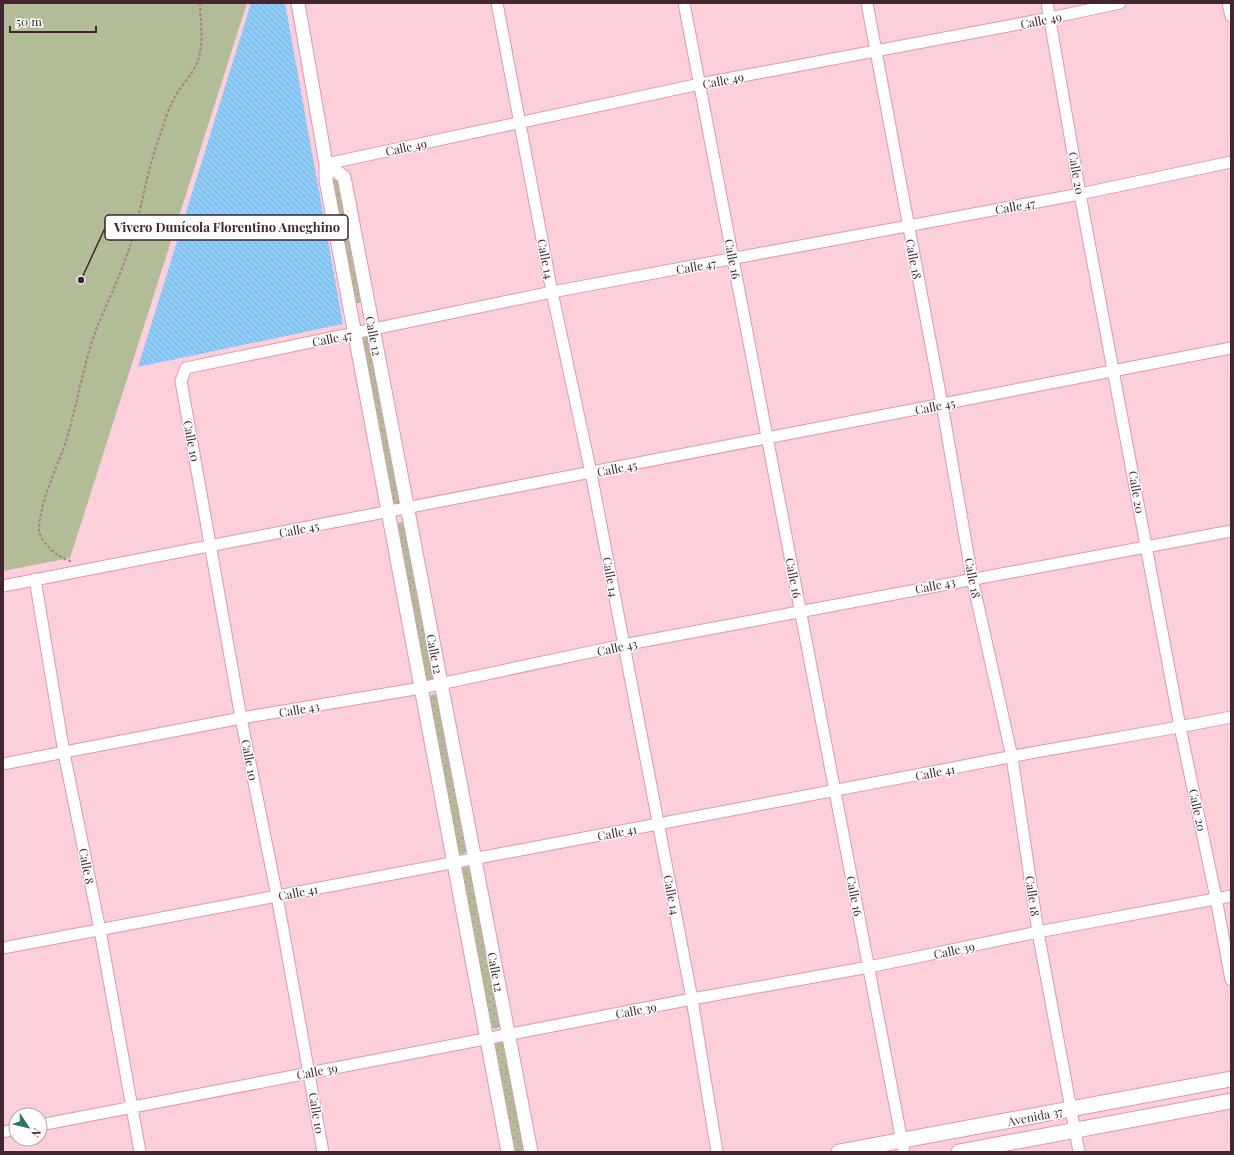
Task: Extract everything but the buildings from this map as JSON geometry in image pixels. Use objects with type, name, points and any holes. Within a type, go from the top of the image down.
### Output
[{"type":"main road","name":"Avenida 37","points":[[839,1152],[903,1146],[1071,1109],[1231,1079]]},
{"type":"main road","name":"Avenida 37","points":[[959,1152],[1231,1101]]},
{"type":"street","name":"Calle 12","points":[[298,3],[326,164],[326,180],[508,1152]]},
{"type":"street","name":"Calle 14","points":[[497,3],[552,292],[591,473],[692,999],[717,1152]]},
{"type":"street","name":"Calle 16","points":[[684,3],[903,1146]]},
{"type":"street","name":"Calle 18","points":[[867,3],[942,404],[972,578],[1012,757],[1038,932],[1079,1152]]},
{"type":"street","name":"Calle 20","points":[[1047,3],[1080,194],[1180,727],[1216,898],[1231,980]]},
{"type":"street","name":"Calle 49","points":[[326,164],[700,84],[875,52],[1120,3]]},
{"type":"street","points":[[1228,3],[1231,16]]},
{"type":"street","name":"Calle 47","points":[[186,368],[552,292],[1080,194],[1231,162]]},
{"type":"street","name":"Calle 12","points":[[326,164],[344,177],[531,1152]]},
{"type":"street","name":"Calle 45","points":[[3,586],[1231,348]]},
{"type":"street","name":"Calle 10","points":[[186,368],[181,381],[212,546],[241,718],[277,896],[323,1152]]},
{"type":"street","name":"Calle 43","points":[[3,764],[241,718],[421,688],[623,645],[972,578],[1147,548],[1231,530]]},
{"type":"street","name":"Calle 8","points":[[35,579],[64,753],[100,930],[140,1152]]},
{"type":"street","name":"Calle 41","points":[[3,948],[1231,717]]},
{"type":"street","name":"Calle 39","points":[[48,1123],[508,1034],[869,967],[1038,932],[1231,896]]},
{"type":"path","points":[[90,569],[85,564],[69,561],[59,555],[47,544],[39,530],[51,481],[66,442],[96,331],[120,275],[131,243],[160,134],[176,94],[193,70],[198,59],[202,28],[200,3]]},
{"type":"green space","points":[[3,3],[247,3],[70,558],[3,571]]},
{"type":"green space","points":[[335,179],[341,183],[363,300],[359,303],[354,303],[331,182]]},
{"type":"green space","points":[[362,336],[369,336],[402,503],[391,506],[360,338]]},
{"type":"green space","points":[[400,522],[405,523],[434,678],[430,681],[425,680],[396,525]]},
{"type":"green space","points":[[433,694],[437,695],[467,851],[463,854],[458,853],[429,697]]},
{"type":"green space","points":[[465,866],[470,868],[501,1025],[496,1029],[491,1027],[461,869]]},
{"type":"green space","points":[[503,1040],[505,1042],[525,1152],[513,1152],[493,1045],[494,1042]]},
{"type":"place","name":"Vivero Dunícola Florentino Ameghino","points":[[81,280]]}]
